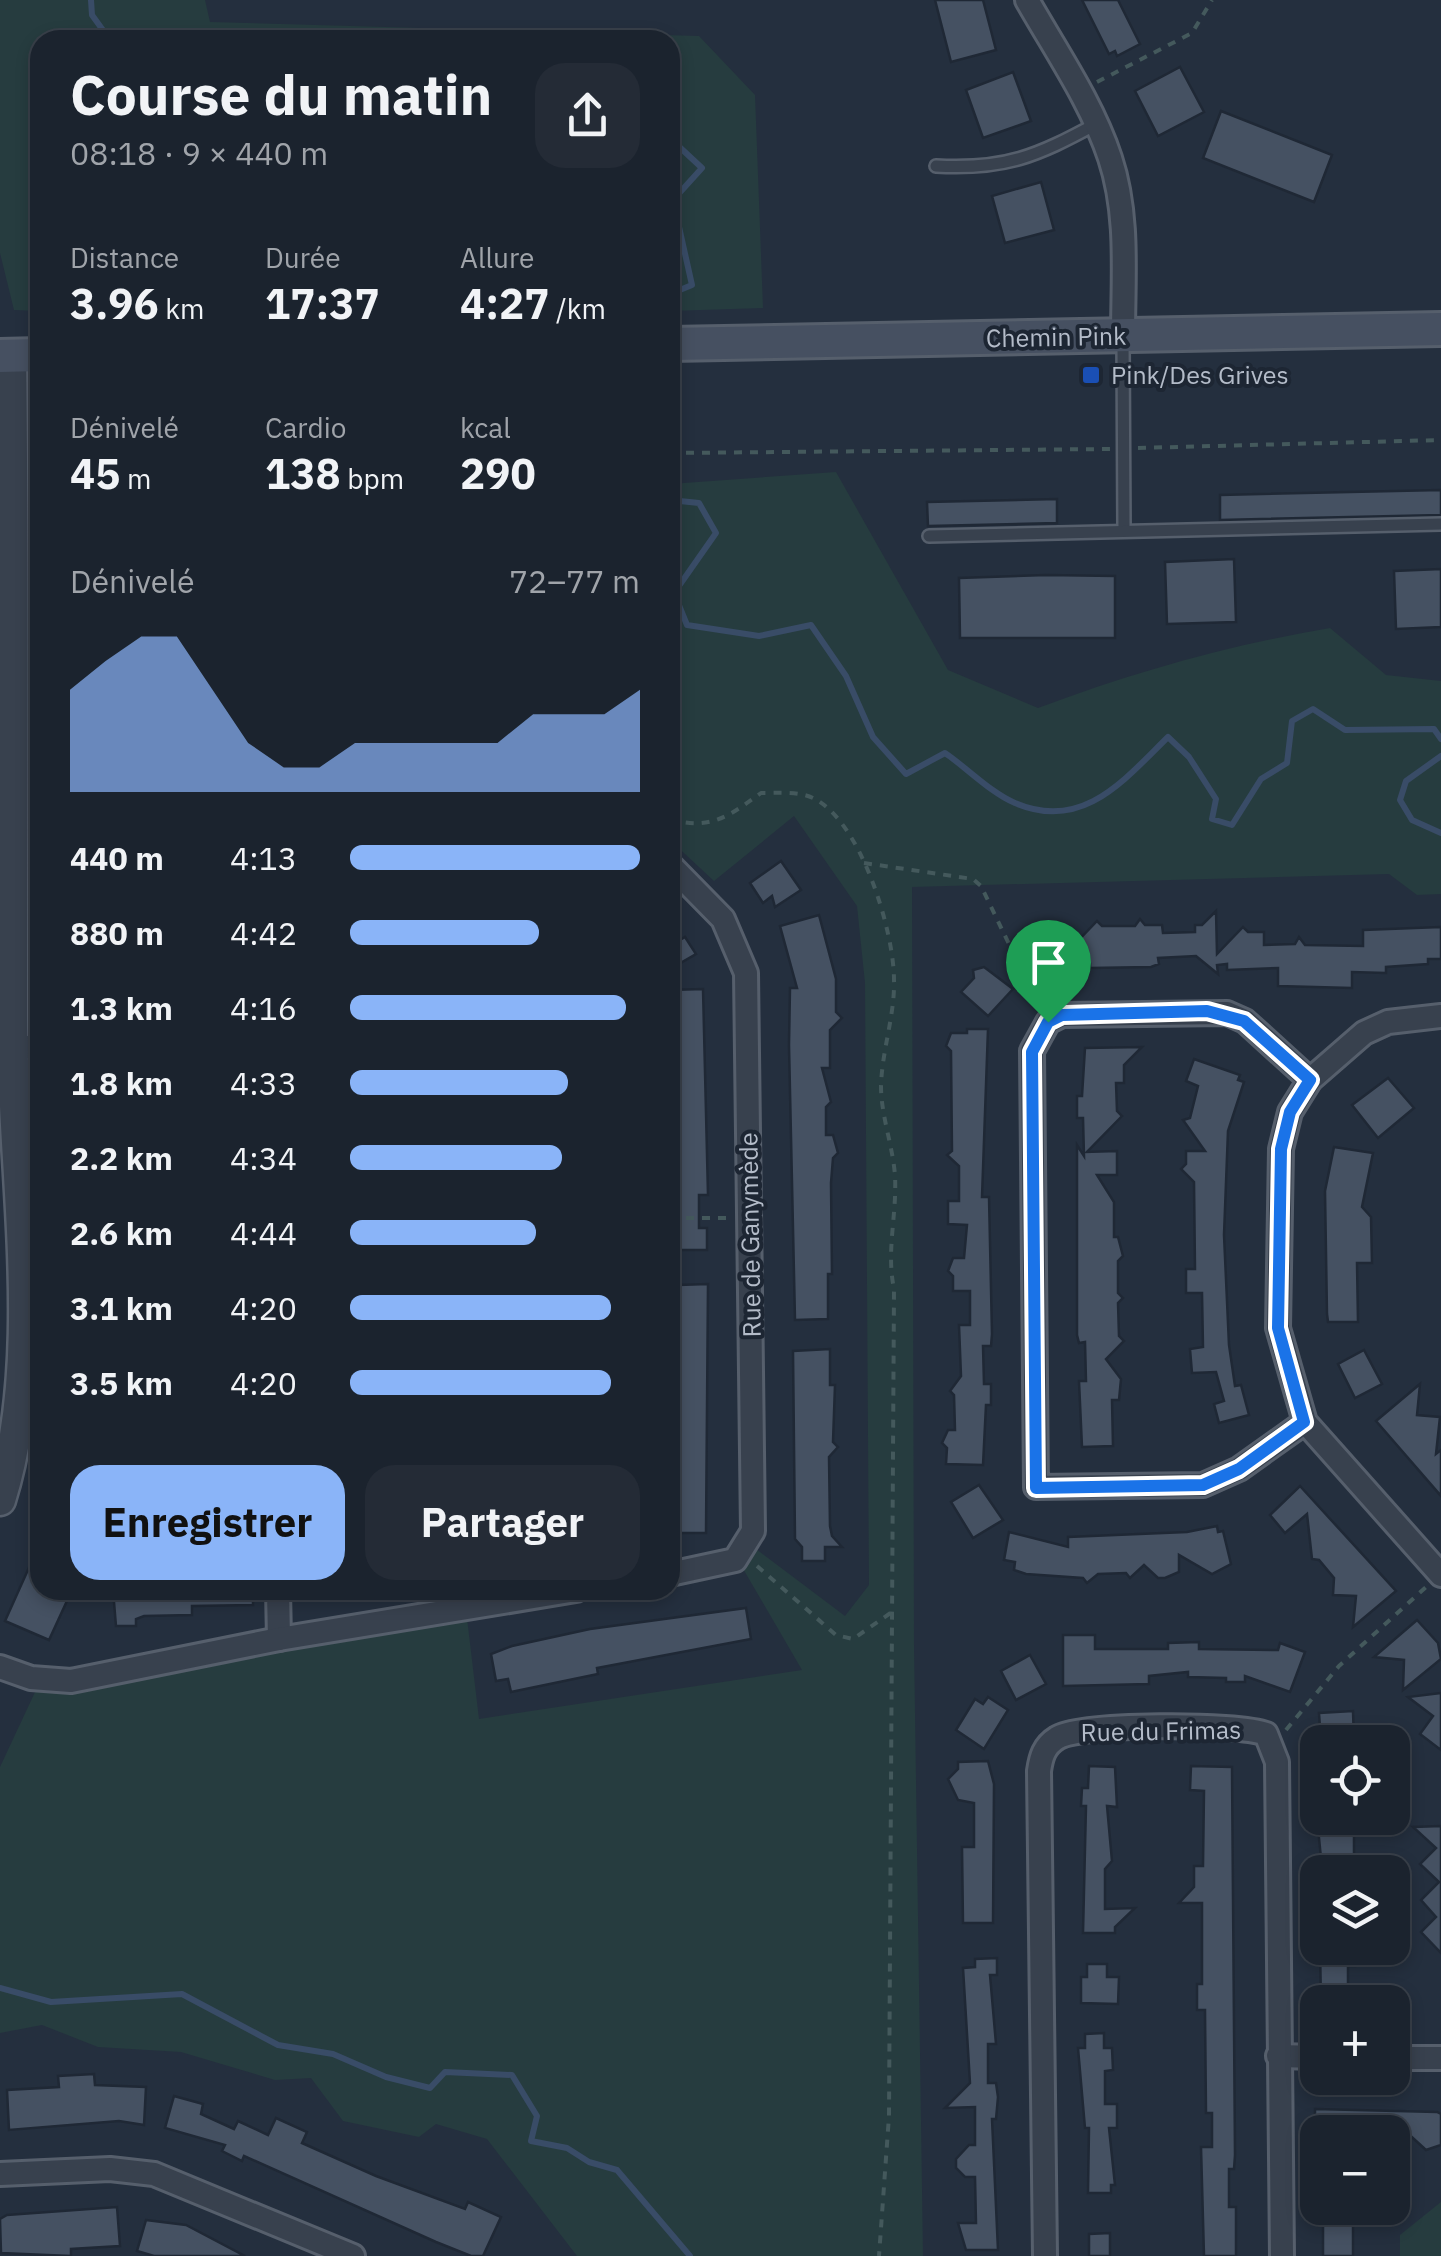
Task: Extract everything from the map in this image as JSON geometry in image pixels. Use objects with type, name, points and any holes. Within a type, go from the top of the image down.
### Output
[{"type":"main road","name":"Chemin Pink","points":[[680,344],[1441,330]]},
{"type":"street","points":[[1027,0],[1096,124],[1111,160],[1122,214],[1123,336]]},
{"type":"street","points":[[0,1500],[14,1448],[21,1386],[27,1047],[6,769],[17,356]]},
{"type":"street","name":"Rue de Ganymède","points":[[680,874],[723,919],[746,973],[753,1531],[743,1552]]},
{"type":"street","points":[[1304,1422],[1239,1469],[1203,1485],[1036,1488],[1032,1052],[1048,1022],[1076,1012],[1227,1013],[1244,1021],[1310,1080]]},
{"type":"street","points":[[1441,1016],[1388,1022],[1364,1032],[1310,1080],[1290,1112],[1281,1149],[1278,1308],[1284,1360],[1304,1422],[1441,1574]]},
{"type":"street","points":[[680,1572],[724,1564],[743,1552]]},
{"type":"street","points":[[278,1600],[280,1639]]},
{"type":"street","points":[[0,1667],[31,1678],[71,1680],[491,1600]]},
{"type":"street","name":"Rue du Frimas","points":[[1045,2256],[1039,1771],[1042,1753],[1052,1740],[1080,1730],[1231,1726],[1266,1734],[1274,1747],[1282,2256]]},
{"type":"street","points":[[1278,2056],[1300,2056]]},
{"type":"street","points":[[1410,2058],[1441,2058]]},
{"type":"street","points":[[0,2174],[110,2170],[154,2174],[353,2256]]},
{"type":"lane","points":[[936,166],[973,168],[1034,157],[1096,124]]},
{"type":"lane","points":[[1123,336],[1124,532]]},
{"type":"lane","points":[[929,536],[1441,524]]},
{"type":"path","points":[[1078,92],[1192,32],[1212,0]]},
{"type":"path","points":[[1138,448],[1441,440]]},
{"type":"path","points":[[680,453],[1113,448]]},
{"type":"path","points":[[680,822],[716,824],[761,793],[802,794],[826,807],[864,863],[886,922],[894,984],[884,1039],[881,1093],[895,1174],[889,1253],[894,1290],[889,2116],[880,2256]]},
{"type":"path","points":[[864,863],[973,879],[1048,1022]]},
{"type":"path","points":[[680,1218],[749,1218]]},
{"type":"path","points":[[743,1552],[836,1635],[853,1639],[892,1612]]},
{"type":"path","points":[[1274,1747],[1339,1666],[1441,1574]]},
{"type":"green space","points":[[0,0],[205,0],[210,22],[489,30],[30,30],[30,311],[14,310],[0,253]]},
{"type":"green space","points":[[680,35],[699,36],[755,95],[763,308],[680,311]]},
{"type":"green space","points":[[836,472],[948,670],[1038,708],[1182,661],[1330,628],[1386,675],[1441,681],[1441,894],[1417,895],[1389,874],[912,887],[914,1645],[923,2256],[577,2256],[487,2139],[436,2124],[419,2137],[343,2121],[311,2078],[275,2080],[181,2052],[98,2047],[42,2025],[0,2033],[0,1767],[36,1690],[467,1618],[479,1719],[802,1670],[742,1567],[756,1549],[845,1616],[869,1585],[865,983],[857,906],[794,816],[714,881],[680,849],[680,483]]},
{"type":"green space","points":[[1441,2202],[1441,2256],[1400,2256],[1400,2235]]},
{"type":"building","points":[[935,0],[983,0],[996,50],[951,62]]},
{"type":"building","points":[[1082,0],[1118,0],[1140,44],[1117,56],[1115,51],[1109,54]]},
{"type":"building","points":[[1180,67],[1204,112],[1158,136],[1135,91]]},
{"type":"building","points":[[1013,72],[1031,121],[983,138],[966,90]]},
{"type":"building","points":[[1221,111],[1332,155],[1314,202],[1203,158]]},
{"type":"building","points":[[1041,182],[1054,230],[1005,243],[992,196]]},
{"type":"building","points":[[1441,490],[1441,515],[1220,520],[1220,495]]},
{"type":"building","points":[[1057,499],[1057,523],[928,526],[927,502]]},
{"type":"building","points":[[1234,559],[1236,622],[1167,624],[1165,562]]},
{"type":"building","points":[[1441,569],[1441,627],[1396,629],[1394,571]]},
{"type":"building","points":[[1115,576],[1115,638],[960,638],[959,578]]},
{"type":"building","points":[[781,861],[801,890],[775,907],[772,896],[763,903],[750,883]]},
{"type":"building","points":[[1216,911],[1217,954],[1243,927],[1248,932],[1264,932],[1264,945],[1295,944],[1299,937],[1305,945],[1363,946],[1363,930],[1441,927],[1441,959],[1428,959],[1428,964],[1386,967],[1386,973],[1352,972],[1352,988],[1278,986],[1278,968],[1227,970],[1227,964],[1217,965],[1218,974],[1196,956],[1158,958],[1159,964],[1151,967],[1090,968],[1090,964],[1075,967],[1077,976],[1066,969],[1038,969],[1035,947],[1050,944],[1049,931],[1069,927],[1072,947],[1097,921],[1102,926],[1135,926],[1140,919],[1145,925],[1162,925],[1163,933],[1195,932],[1195,925],[1202,925]]},
{"type":"building","points":[[819,915],[836,979],[836,1012],[842,1018],[830,1030],[830,1068],[822,1068],[831,1102],[826,1107],[826,1135],[833,1135],[838,1153],[833,1158],[831,1183],[832,1274],[828,1274],[828,1319],[795,1320],[789,1045],[790,988],[797,988],[780,926]]},
{"type":"building","points":[[685,937],[696,954],[680,963],[680,940]]},
{"type":"building","points":[[984,967],[1013,989],[988,1016],[961,992],[974,978],[973,970]]},
{"type":"building","points":[[703,989],[708,1195],[699,1195],[699,1228],[707,1228],[707,1250],[680,1250],[680,990]]},
{"type":"building","points":[[967,1029],[988,1029],[982,1197],[989,1197],[992,1334],[991,1346],[983,1346],[984,1384],[991,1384],[991,1405],[986,1405],[983,1465],[946,1464],[947,1448],[942,1443],[948,1430],[955,1430],[954,1395],[950,1391],[961,1376],[959,1325],[970,1325],[970,1291],[953,1291],[953,1276],[948,1271],[953,1258],[964,1258],[967,1225],[948,1224],[948,1201],[959,1201],[959,1166],[947,1155],[952,1151],[951,1051],[946,1046],[951,1033],[967,1033]]},
{"type":"building","points":[[1142,1047],[1124,1065],[1124,1083],[1116,1083],[1117,1111],[1122,1116],[1087,1152],[1117,1151],[1117,1175],[1097,1175],[1114,1202],[1114,1237],[1118,1237],[1123,1256],[1118,1261],[1118,1293],[1123,1298],[1118,1303],[1119,1336],[1124,1341],[1106,1359],[1121,1379],[1119,1400],[1112,1400],[1113,1446],[1082,1447],[1079,1381],[1086,1381],[1085,1342],[1079,1343],[1077,1335],[1077,1145],[1084,1156],[1083,1118],[1077,1118],[1077,1096],[1082,1096],[1085,1048]]},
{"type":"building","points":[[1194,1059],[1240,1075],[1238,1080],[1244,1082],[1228,1131],[1224,1235],[1229,1345],[1235,1386],[1241,1385],[1249,1415],[1219,1423],[1214,1404],[1224,1401],[1216,1372],[1192,1373],[1190,1349],[1203,1347],[1202,1293],[1186,1293],[1186,1269],[1195,1269],[1194,1182],[1181,1169],[1186,1164],[1186,1151],[1205,1151],[1183,1120],[1190,1118],[1198,1086],[1186,1081]]},
{"type":"building","points":[[1388,1078],[1414,1108],[1378,1138],[1352,1105]]},
{"type":"building","points":[[1334,1147],[1373,1153],[1362,1207],[1371,1217],[1372,1263],[1357,1263],[1358,1322],[1328,1322],[1325,1191]]},
{"type":"building","points":[[708,1284],[706,1533],[680,1533],[680,1285]]},
{"type":"building","points":[[830,1349],[830,1385],[835,1385],[833,1442],[838,1447],[829,1457],[830,1526],[832,1536],[842,1547],[825,1547],[825,1561],[802,1561],[802,1547],[795,1539],[793,1351]]},
{"type":"building","points":[[1364,1350],[1382,1384],[1355,1398],[1338,1364]]},
{"type":"building","points":[[1420,1384],[1417,1415],[1440,1417],[1436,1454],[1441,1450],[1441,1496],[1376,1421]]},
{"type":"building","points":[[979,1485],[1003,1520],[973,1538],[951,1502]]},
{"type":"building","points":[[1300,1486],[1396,1591],[1353,1627],[1356,1596],[1333,1595],[1334,1578],[1319,1560],[1312,1559],[1307,1514],[1285,1533],[1270,1515]]},
{"type":"building","points":[[1217,1526],[1218,1532],[1223,1531],[1231,1564],[1212,1574],[1179,1555],[1179,1572],[1165,1578],[1158,1578],[1144,1565],[1130,1578],[1126,1573],[1098,1574],[1087,1583],[1083,1578],[1026,1574],[1014,1570],[1015,1562],[1004,1560],[1009,1532],[1068,1547],[1068,1537],[1187,1532]]},
{"type":"building","points":[[30,1565],[30,1600],[67,1600],[49,1640],[5,1621]]},
{"type":"building","points":[[114,1600],[253,1600],[253,1605],[192,1606],[192,1615],[144,1616],[136,1619],[136,1626],[116,1626]]},
{"type":"building","points":[[746,1608],[751,1639],[597,1668],[598,1674],[511,1692],[508,1679],[496,1681],[491,1654],[512,1646],[590,1629]]},
{"type":"building","points":[[1417,1620],[1438,1643],[1441,1659],[1403,1690],[1404,1660],[1374,1657]]},
{"type":"building","points":[[1063,1635],[1095,1635],[1095,1649],[1168,1649],[1168,1643],[1199,1642],[1199,1649],[1278,1650],[1280,1643],[1305,1652],[1290,1692],[1245,1676],[1245,1682],[1226,1682],[1226,1678],[1188,1677],[1188,1672],[1149,1676],[1149,1684],[1063,1686]]},
{"type":"building","points":[[1030,1655],[1046,1684],[1016,1700],[1001,1671]]},
{"type":"building","points":[[1441,1693],[1441,1750],[1420,1734],[1433,1716],[1408,1697]]},
{"type":"building","points":[[988,1697],[1008,1710],[984,1749],[956,1730],[975,1699],[983,1704]]},
{"type":"building","points":[[1353,1711],[1353,1725],[1320,1725],[1319,1713]]},
{"type":"building","points":[[988,1761],[994,1784],[993,1923],[963,1923],[962,1847],[974,1847],[974,1803],[958,1800],[948,1779],[958,1769],[958,1762]]},
{"type":"building","points":[[1089,1766],[1115,1767],[1117,1807],[1107,1806],[1112,1861],[1105,1869],[1105,1909],[1135,1908],[1115,1927],[1115,1933],[1083,1933],[1086,1806],[1081,1806],[1082,1788],[1088,1788]]},
{"type":"building","points":[[1191,1766],[1232,1767],[1235,2155],[1234,2169],[1229,2169],[1229,2207],[1236,2207],[1236,2256],[1204,2256],[1201,2147],[1212,2147],[1212,2113],[1206,2113],[1205,2010],[1197,2010],[1197,1984],[1202,1984],[1202,1903],[1179,1903],[1194,1887],[1194,1866],[1203,1866],[1204,1791],[1190,1790]]},
{"type":"building","points":[[1441,1826],[1441,1953],[1421,1932],[1436,1917],[1421,1900],[1439,1882],[1420,1864],[1436,1848],[1413,1827]]},
{"type":"building","points":[[1319,1835],[1354,1835],[1354,1855],[1321,1855]]},
{"type":"building","points":[[997,1958],[997,1975],[990,1975],[996,2044],[988,2044],[988,2083],[996,2083],[998,2097],[996,2119],[992,2119],[998,2250],[966,2250],[958,2223],[976,2223],[975,2177],[965,2177],[956,2168],[956,2159],[969,2145],[975,2145],[975,2107],[945,2108],[970,2083],[963,1968],[975,1967],[975,1959]]},
{"type":"building","points":[[1087,1964],[1107,1964],[1107,1977],[1119,1977],[1118,2004],[1081,2003],[1081,1977],[1087,1977]]},
{"type":"building","points":[[1320,1965],[1355,1965],[1348,1966],[1348,1985],[1321,1985]]},
{"type":"building","points":[[1104,2033],[1104,2048],[1112,2048],[1113,2070],[1105,2071],[1105,2104],[1117,2104],[1117,2128],[1109,2128],[1115,2185],[1111,2185],[1111,2193],[1088,2193],[1089,2128],[1085,2128],[1078,2048],[1085,2048],[1085,2034]]},
{"type":"building","points":[[94,2074],[95,2085],[146,2087],[144,2125],[119,2121],[9,2130],[7,2090],[59,2087],[58,2076]]},
{"type":"building","points":[[174,2096],[203,2104],[201,2114],[234,2129],[238,2121],[268,2135],[276,2118],[307,2132],[302,2143],[376,2176],[465,2209],[468,2202],[501,2217],[483,2256],[471,2256],[244,2156],[242,2161],[222,2151],[225,2145],[165,2128]]},
{"type":"building","points":[[1315,2109],[1437,2112],[1441,2114],[1441,2145],[1426,2150],[1410,2135],[1410,2115],[1315,2115]]},
{"type":"building","points":[[117,2207],[120,2246],[71,2249],[71,2256],[1,2253],[0,2219],[7,2215]]},
{"type":"building","points":[[146,2220],[186,2225],[245,2256],[154,2256],[137,2251]]},
{"type":"building","points":[[1323,2225],[1353,2225],[1353,2256],[1323,2256]]},
{"type":"building","points":[[1110,2233],[1110,2256],[1089,2256],[1089,2234]]},
{"type":"waterway","points":[[91,0],[92,15],[103,30]]},
{"type":"waterway","points":[[680,148],[702,168],[680,192]]},
{"type":"waterway","points":[[680,231],[692,285],[680,290]]},
{"type":"waterway","points":[[680,501],[699,503],[716,533],[680,584]]},
{"type":"waterway","points":[[680,608],[687,625],[759,636],[811,625],[846,676],[873,737],[906,774],[945,753],[1006,799],[1039,810],[1061,811],[1100,797],[1168,737],[1189,757],[1216,799],[1212,819],[1232,825],[1261,779],[1287,763],[1292,721],[1313,709],[1345,730],[1434,729],[1441,739]]},
{"type":"waterway","points":[[1441,756],[1406,781],[1400,800],[1412,820],[1441,833]]},
{"type":"waterway","points":[[0,1988],[51,2002],[182,1994],[278,2045],[333,2054],[386,2077],[430,2088],[445,2072],[512,2075],[537,2116],[531,2141],[567,2148],[589,2162],[617,2170],[690,2256]]},
{"type":"place","name":"Pink/Des Grives","points":[[1091,375]]},
{"type":"route","points":[[1076,1012],[1227,1013],[1244,1021],[1310,1080],[1290,1112],[1281,1149],[1278,1328],[1304,1422],[1221,1479],[1184,1488],[1036,1488],[1032,1052],[1048,1022],[1076,1012]]}]
